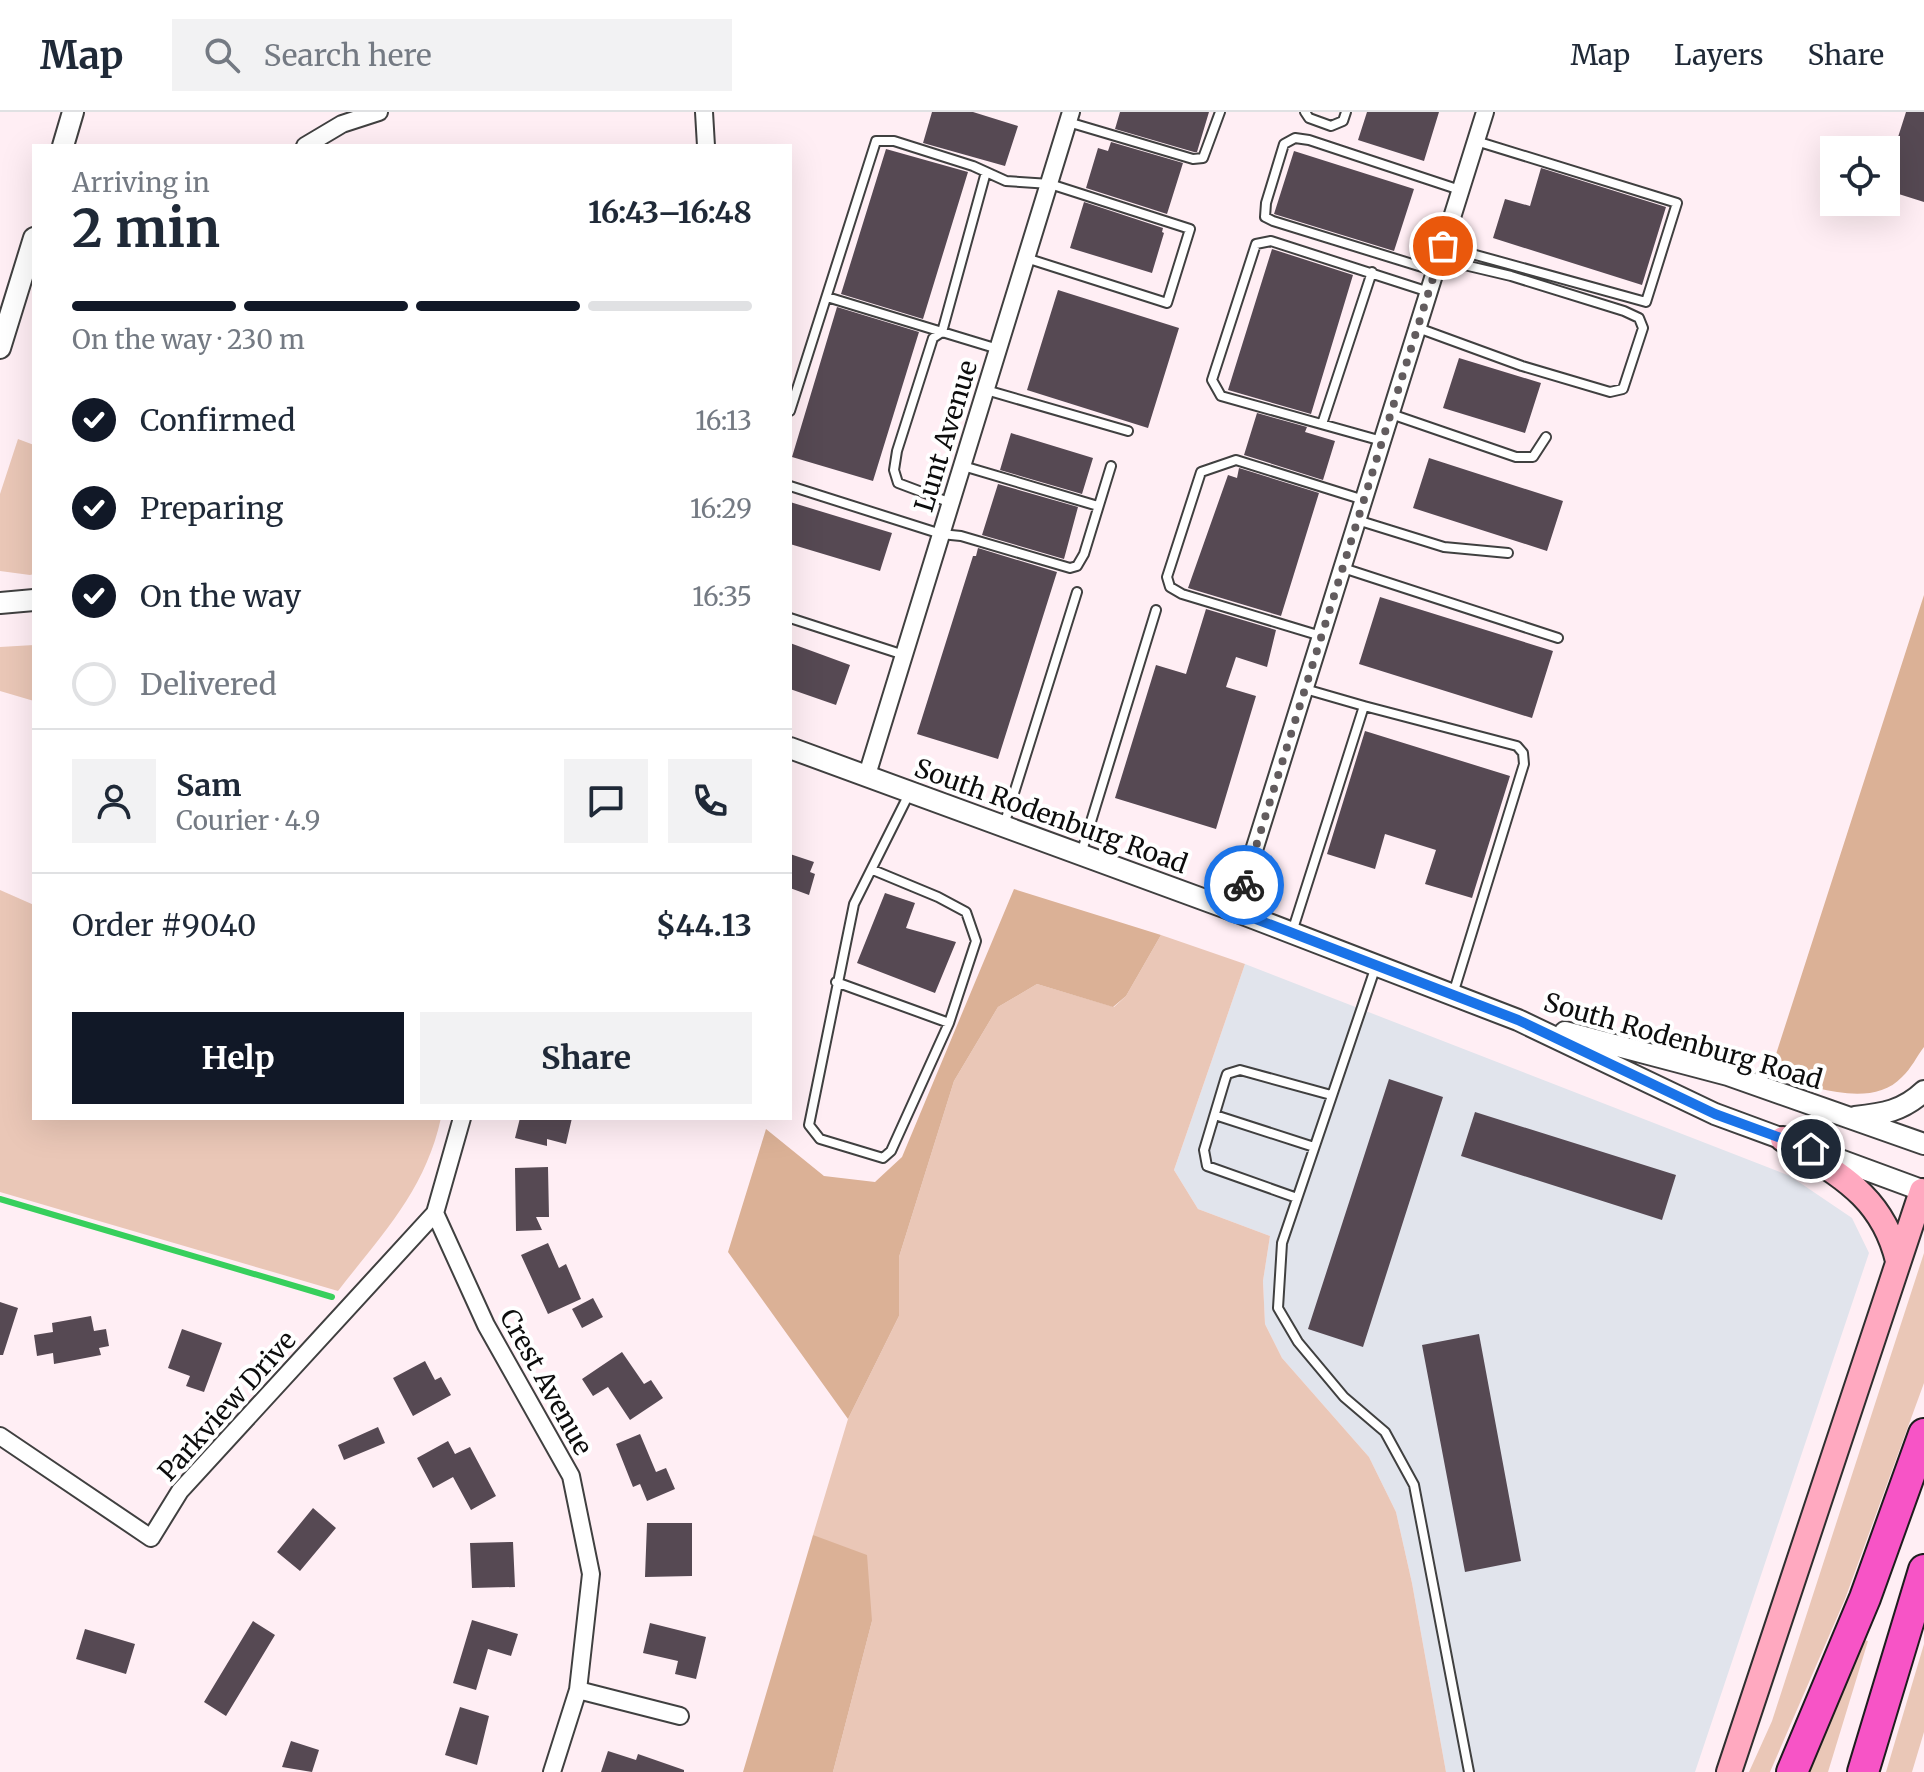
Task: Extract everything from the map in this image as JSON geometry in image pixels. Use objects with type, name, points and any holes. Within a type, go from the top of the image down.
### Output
[{"type":"highway","points":[[1792,1772],[1865,1598],[1924,1434]]},
{"type":"highway","points":[[1863,1772],[1924,1570]]},
{"type":"main road","points":[[1783,1139],[1853,1185],[1891,1232],[1898,1261]]},
{"type":"main road","points":[[1729,1772],[1923,1189]]},
{"type":"street","points":[[64,144],[73,112]]},
{"type":"street","points":[[308,144],[342,124],[379,112]]},
{"type":"street","points":[[704,112],[706,144]]},
{"type":"street","points":[[1235,911],[1485,112]]},
{"type":"street","name":"Lunt Avenue","points":[[867,775],[1069,117]]},
{"type":"street","points":[[0,348],[32,244]]},
{"type":"street","points":[[0,603],[32,600]]},
{"type":"street","name":"South Rodenburg Road","points":[[792,749],[1235,911],[1518,1020],[1715,1114],[1923,1189]]},
{"type":"street","name":"South Rodenburg Road","points":[[1518,1020],[1728,1075],[1924,1144]]},
{"type":"street","points":[[1848,1118],[1887,1113],[1909,1105],[1924,1091]]},
{"type":"street","points":[[435,1213],[461,1120]]},
{"type":"street","name":"Parkview Drive","points":[[0,1436],[151,1538],[180,1491],[435,1213]]},
{"type":"street","name":"Crest Avenue","points":[[435,1213],[486,1325],[571,1476],[591,1574],[578,1690],[552,1772]]},
{"type":"street","points":[[578,1690],[680,1716]]},
{"type":"lane","points":[[1069,117],[1193,159],[1203,158],[1208,151],[1220,112]]},
{"type":"lane","points":[[1305,112],[1309,118],[1331,126],[1343,121],[1346,112]]},
{"type":"lane","points":[[1417,328],[1522,366],[1610,392],[1623,389],[1643,328],[1639,318],[1624,311],[1511,276],[1265,217],[1266,203],[1284,144],[1295,138],[1460,190]]},
{"type":"lane","points":[[792,405],[876,141],[894,141],[1006,181],[1050,184],[1190,229],[1167,303],[1026,258]]},
{"type":"lane","points":[[1439,259],[1646,302],[1664,246],[1677,203],[1476,141]]},
{"type":"lane","points":[[951,503],[898,483],[894,470],[897,451],[933,338],[942,332],[986,172]]},
{"type":"lane","points":[[1382,441],[1221,396],[1212,380],[1256,244],[1271,241],[1429,292]]},
{"type":"lane","points":[[1322,424],[1372,272]]},
{"type":"lane","points":[[827,297],[998,349]]},
{"type":"lane","points":[[985,390],[1128,431]]},
{"type":"lane","points":[[1390,414],[1516,457],[1533,457],[1546,437]]},
{"type":"lane","points":[[1321,636],[1182,594],[1170,587],[1167,577],[1201,472],[1226,461],[1236,460],[1364,500]]},
{"type":"lane","points":[[962,466],[1098,506]]},
{"type":"lane","points":[[792,487],[941,534],[961,536],[1070,568],[1077,566],[1084,554],[1111,466]]},
{"type":"lane","points":[[1357,520],[1444,547],[1508,553]]},
{"type":"lane","points":[[1343,568],[1558,638]]},
{"type":"lane","points":[[1003,826],[1077,592]]},
{"type":"lane","points":[[1081,854],[1156,610]]},
{"type":"lane","points":[[792,619],[904,655]]},
{"type":"lane","points":[[1305,689],[1517,746],[1523,753],[1524,764],[1453,995]]},
{"type":"lane","points":[[1292,933],[1364,706]]},
{"type":"lane","points":[[873,870],[966,912],[976,941],[949,1023],[891,1151],[883,1158],[874,1158],[820,1139],[809,1125],[854,904],[911,791]]},
{"type":"lane","points":[[1376,965],[1282,1243],[1278,1308],[1298,1342],[1344,1397],[1385,1432],[1414,1485],[1469,1772]]},
{"type":"lane","points":[[836,982],[949,1023]]},
{"type":"lane","points":[[1297,1198],[1207,1166],[1204,1150],[1227,1074],[1240,1070],[1331,1095]]},
{"type":"lane","points":[[1215,1115],[1314,1147]]},
{"type":"shaded area","points":[[18,439],[32,444],[32,574],[0,571],[0,494]]},
{"type":"shaded area","points":[[1924,595],[1924,1047],[1902,1077],[1889,1087],[1873,1092],[1838,1092],[1769,1076]]},
{"type":"shaded area","points":[[32,645],[32,700],[0,691],[0,647]]},
{"type":"shaded area","points":[[1014,889],[1161,935],[1126,996],[1113,1007],[1037,984],[998,1007],[954,1081],[899,1257],[899,1316],[848,1419],[728,1252],[766,1129],[824,1176],[875,1182],[902,1157]]},
{"type":"shaded area","points":[[0,890],[32,904],[32,1120],[440,1120],[434,1144],[413,1190],[338,1291],[0,1192]]},
{"type":"shaded area","points":[[1161,935],[1245,964],[1174,1170],[1198,1209],[1270,1236],[1263,1281],[1265,1324],[1282,1358],[1369,1457],[1396,1512],[1446,1772],[833,1772],[872,1621],[813,1535],[848,1419],[899,1316],[899,1257],[954,1081],[998,1007],[1037,984],[1114,1007],[1126,996]]},
{"type":"shaded area","points":[[1245,964],[1790,1176],[1852,1218],[1869,1253],[1695,1772],[1446,1772],[1396,1512],[1369,1457],[1282,1358],[1265,1324],[1263,1281],[1270,1236],[1198,1209],[1174,1170]]},
{"type":"shaded area","points":[[1924,1253],[1924,1383],[1845,1599],[1770,1772],[1749,1772],[1772,1721]]},
{"type":"shaded area","points":[[813,1535],[867,1555],[872,1621],[833,1772],[743,1772]]},
{"type":"shaded area","points":[[1864,1640],[1868,1641],[1828,1772],[1806,1772]]},
{"type":"shaded area","points":[[1924,1644],[1924,1732],[1912,1772],[1886,1772]]},
{"type":"building","points":[[932,112],[973,112],[1018,126],[1005,166],[923,143]]},
{"type":"building","points":[[1120,112],[1209,112],[1197,152],[1194,152],[1115,129]]},
{"type":"building","points":[[1367,112],[1439,112],[1424,161],[1358,140]]},
{"type":"building","points":[[1906,112],[1924,112],[1924,202],[1900,194],[1898,136]]},
{"type":"building","points":[[1111,142],[1183,163],[1167,214],[1086,188],[1098,148],[1108,151]]},
{"type":"building","points":[[886,149],[968,172],[923,319],[841,294]]},
{"type":"building","points":[[1294,151],[1414,189],[1394,251],[1274,214]]},
{"type":"building","points":[[1541,168],[1666,207],[1642,285],[1493,238],[1505,199],[1530,206]]},
{"type":"building","points":[[1084,202],[1163,228],[1152,273],[1070,248]]},
{"type":"building","points":[[1272,249],[1353,275],[1311,414],[1228,390]]},
{"type":"building","points":[[1058,290],[1179,328],[1148,428],[1027,390]]},
{"type":"building","points":[[837,307],[919,332],[873,481],[792,457]]},
{"type":"building","points":[[1459,358],[1541,383],[1525,433],[1443,408]]},
{"type":"building","points":[[1257,413],[1307,427],[1305,432],[1335,441],[1323,480],[1244,455]]},
{"type":"building","points":[[1011,433],[1093,458],[1082,494],[1000,470]]},
{"type":"building","points":[[1429,458],[1563,501],[1547,551],[1413,508]]},
{"type":"building","points":[[1239,468],[1319,493],[1281,616],[1188,588],[1228,475],[1237,478]]},
{"type":"building","points":[[998,484],[1078,507],[1064,559],[982,535]]},
{"type":"building","points":[[792,503],[892,533],[880,571],[792,545]]},
{"type":"building","points":[[978,548],[1057,572],[998,759],[917,734]]},
{"type":"building","points":[[1380,597],[1553,651],[1532,718],[1359,664]]},
{"type":"building","points":[[1206,609],[1276,630],[1267,667],[1236,657],[1226,687],[1256,696],[1216,829],[1115,798],[1156,665],[1186,674]]},
{"type":"building","points":[[792,644],[850,665],[836,705],[792,690]]},
{"type":"building","points":[[1365,731],[1510,776],[1472,898],[1425,884],[1436,850],[1385,834],[1375,869],[1327,854]]},
{"type":"building","points":[[792,855],[814,862],[810,872],[815,874],[809,895],[792,889]]},
{"type":"building","points":[[885,893],[915,903],[906,928],[956,942],[935,993],[857,963]]},
{"type":"building","points":[[1389,1079],[1443,1097],[1363,1347],[1308,1329]]},
{"type":"building","points":[[1475,1112],[1676,1175],[1662,1220],[1461,1156]]},
{"type":"building","points":[[520,1120],[572,1120],[566,1144],[547,1139],[547,1146],[515,1138]]},
{"type":"building","points":[[548,1167],[549,1217],[536,1217],[542,1230],[516,1231],[515,1168]]},
{"type":"building","points":[[548,1243],[559,1268],[566,1264],[581,1299],[548,1314],[521,1255]]},
{"type":"building","points":[[593,1298],[603,1317],[582,1328],[572,1309]]},
{"type":"building","points":[[0,1302],[18,1308],[3,1355],[0,1355]]},
{"type":"building","points":[[91,1316],[94,1331],[106,1329],[109,1346],[99,1348],[101,1355],[54,1364],[53,1353],[37,1356],[34,1335],[53,1332],[52,1323]]},
{"type":"building","points":[[182,1329],[222,1343],[204,1392],[186,1386],[190,1376],[168,1368]]},
{"type":"building","points":[[1479,1334],[1521,1561],[1465,1572],[1422,1345]]},
{"type":"building","points":[[622,1352],[644,1384],[651,1380],[663,1398],[630,1420],[608,1387],[593,1396],[582,1379]]},
{"type":"building","points":[[425,1361],[435,1380],[441,1377],[451,1395],[413,1416],[393,1378]]},
{"type":"building","points":[[378,1427],[385,1443],[344,1460],[338,1445]]},
{"type":"building","points":[[640,1434],[656,1472],[666,1468],[675,1489],[647,1501],[640,1484],[633,1487],[616,1444]]},
{"type":"building","points":[[448,1441],[455,1454],[470,1447],[496,1496],[471,1510],[453,1477],[433,1488],[417,1458]]},
{"type":"building","points":[[313,1508],[336,1528],[300,1571],[277,1552]]},
{"type":"building","points":[[647,1523],[692,1523],[692,1576],[645,1577]]},
{"type":"building","points":[[513,1542],[515,1587],[472,1588],[470,1543]]},
{"type":"building","points":[[472,1620],[518,1634],[511,1656],[488,1649],[476,1690],[453,1683]]},
{"type":"building","points":[[253,1621],[275,1635],[226,1716],[204,1702]]},
{"type":"building","points":[[650,1623],[706,1637],[696,1679],[675,1674],[678,1661],[643,1653]]},
{"type":"building","points":[[85,1629],[135,1644],[126,1674],[76,1659]]},
{"type":"building","points":[[460,1707],[489,1716],[477,1765],[445,1755]]},
{"type":"building","points":[[291,1741],[319,1750],[312,1772],[282,1767]]},
{"type":"building","points":[[608,1751],[636,1760],[638,1754],[684,1772],[601,1772]]},
{"type":"waterway","points":[[0,1199],[332,1297]]},
{"type":"way so far","points":[[1244,885],[1443,246]]},
{"type":"route","points":[[1244,885],[1235,911],[1518,1020],[1715,1114],[1811,1149]]}]
